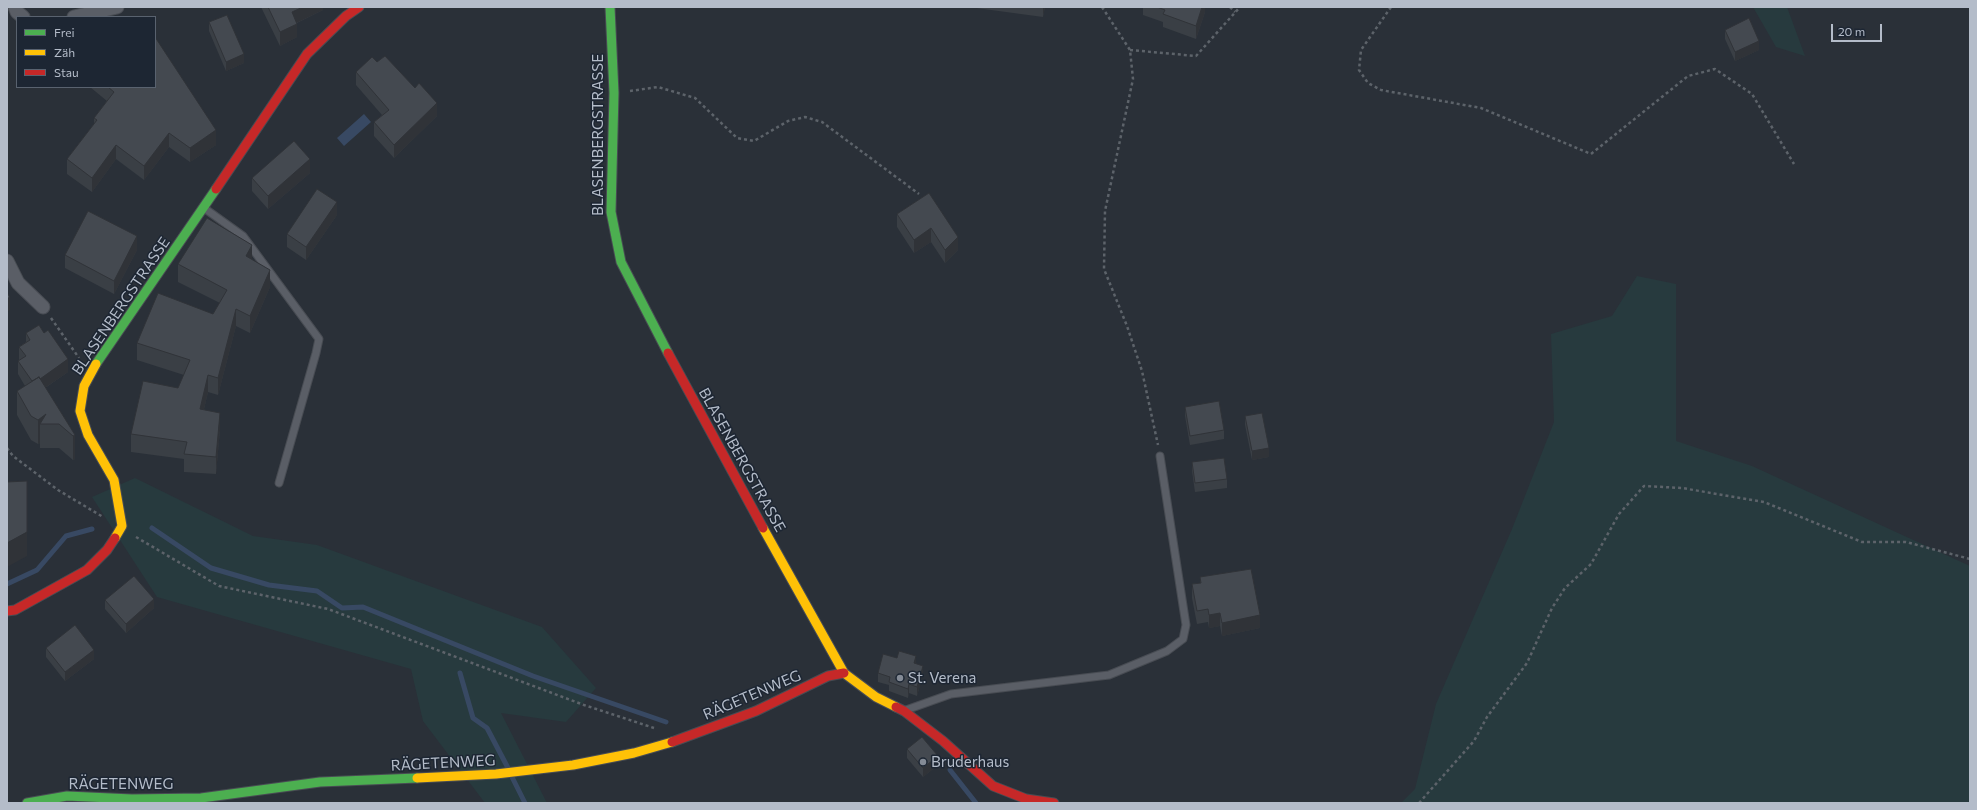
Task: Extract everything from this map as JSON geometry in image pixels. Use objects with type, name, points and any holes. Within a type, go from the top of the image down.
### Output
[{"type":"street","points":[[15,7],[17,12],[22,16]]},
{"type":"street","points":[[78,16],[117,7]]},
{"type":"street","name":"BLASENBERGSTRASSE","points":[[122,526],[114,480],[88,435],[80,410],[84,386],[90,373],[204,208],[307,54],[346,16],[359,7]]},
{"type":"street","name":"BLASENBERGSTRASSE","points":[[610,7],[614,93],[611,212],[621,262],[653,327],[844,673],[876,697],[904,711],[943,740],[993,786],[1026,799],[1054,803]]},
{"type":"street","points":[[7,261],[18,283],[43,306]]},
{"type":"street","points":[[7,611],[15,610],[87,570],[107,550],[122,526]]},
{"type":"street","name":"RÄGETENWEG","points":[[27,803],[67,796],[132,799],[201,798],[320,782],[527,772],[634,753],[683,739],[756,711],[828,676],[844,673]]},
{"type":"lane","points":[[204,208],[243,236],[319,339],[279,483]]},
{"type":"lane","points":[[904,711],[951,694],[1109,675],[1167,651],[1183,639],[1186,625],[1160,456]]},
{"type":"path","points":[[1102,7],[1130,50],[1133,78],[1105,211],[1104,269],[1127,326],[1142,371],[1160,456]]},
{"type":"path","points":[[1230,7],[1235,12]]},
{"type":"path","points":[[1130,50],[1196,56],[1240,7]]},
{"type":"path","points":[[1392,7],[1361,50],[1359,70],[1368,83],[1381,90],[1480,108],[1591,154],[1688,76],[1715,69],[1752,94],[1794,164]]},
{"type":"path","points":[[614,93],[658,87],[695,98],[737,138],[754,141],[788,121],[805,118],[822,122],[919,194]]},
{"type":"path","points":[[43,306],[90,373]]},
{"type":"path","points":[[7,448],[13,456],[58,490],[91,511],[122,526],[147,544],[219,586],[328,609],[584,705],[658,729]]},
{"type":"path","points":[[1419,803],[1474,741],[1487,717],[1527,664],[1558,598],[1565,588],[1591,564],[1618,514],[1644,486],[1682,488],[1764,502],[1862,542],[1906,542],[1970,559]]},
{"type":"green space","points":[[1753,7],[1787,7],[1805,56],[1776,47]]},
{"type":"green space","points":[[1637,276],[1676,284],[1676,441],[1752,466],[1970,566],[1970,803],[1401,803],[1415,789],[1436,704],[1512,529],[1554,422],[1551,334],[1612,316]]},
{"type":"green space","points":[[135,478],[253,536],[317,545],[542,627],[596,688],[566,722],[501,713],[547,803],[485,803],[423,721],[411,669],[157,597],[92,497]]},
{"type":"water","points":[[364,114],[371,122],[344,146],[337,138]]},
{"type":"building","points":[[268,7],[303,7],[292,12],[297,24],[280,32]]},
{"type":"building","points":[[1157,7],[1202,7],[1196,26],[1163,14],[1165,10]]},
{"type":"building","points":[[227,15],[244,54],[226,62],[209,22]]},
{"type":"building","points":[[1749,18],[1759,41],[1735,52],[1725,30]]},
{"type":"building","points":[[156,39],[216,130],[190,148],[169,133],[144,166],[116,145],[92,178],[67,159],[97,120],[94,118],[114,92],[109,88],[156,88]]},
{"type":"building","points":[[385,56],[415,88],[419,83],[437,103],[394,145],[374,122],[389,110],[356,72],[372,57],[377,62]]},
{"type":"building","points":[[294,141],[310,159],[268,196],[252,178]]},
{"type":"building","points":[[317,189],[337,202],[306,247],[287,234]]},
{"type":"building","points":[[929,193],[958,237],[945,250],[931,228],[914,240],[897,214]]},
{"type":"building","points":[[88,211],[137,236],[114,281],[65,255]]},
{"type":"building","points":[[207,218],[252,245],[246,256],[270,270],[250,316],[236,309],[218,378],[208,375],[200,409],[220,413],[216,457],[184,454],[187,442],[131,434],[143,381],[178,388],[190,360],[137,343],[158,293],[213,314],[227,290],[178,264]]},
{"type":"building","points":[[39,325],[44,333],[48,330],[68,359],[40,379],[39,377],[32,381],[18,361],[26,356],[19,347],[30,340],[26,333]]},
{"type":"building","points":[[39,377],[75,435],[73,436],[59,424],[40,424],[46,414],[38,420],[31,416],[17,391]]},
{"type":"building","points":[[1219,401],[1224,430],[1190,436],[1185,407]]},
{"type":"building","points":[[1262,413],[1269,448],[1252,451],[1245,416]]},
{"type":"building","points":[[1224,458],[1227,479],[1195,483],[1192,462]]},
{"type":"building","points":[[27,481],[27,532],[7,543],[7,482]]},
{"type":"building","points":[[1251,569],[1260,615],[1222,623],[1220,613],[1209,615],[1208,609],[1197,611],[1192,584],[1201,583],[1200,577]]},
{"type":"building","points":[[134,576],[154,599],[126,624],[105,600]]},
{"type":"building","points":[[75,625],[94,650],[65,672],[46,648]]},
{"type":"building","name":"St. Verena","points":[[899,651],[916,656],[914,663],[923,666],[917,687],[909,684],[908,689],[889,682],[890,677],[878,673],[883,654],[897,658]]},
{"type":"building","points":[[922,737],[938,756],[923,768],[907,749]]},
{"type":"waterway","points":[[152,528],[211,568],[269,585],[317,591],[342,608],[363,607],[533,676],[666,722]]},
{"type":"waterway","points":[[7,584],[37,570],[66,536],[92,529]]},
{"type":"waterway","points":[[460,673],[473,718],[487,728],[508,768]]},
{"type":"waterway","points":[[950,770],[976,803]]},
{"type":"waterway","points":[[511,775],[525,803]]},
{"type":"traffic: fast","points":[[610,7],[614,93],[611,212],[621,262],[668,353]]},
{"type":"traffic: fast","points":[[96,364],[216,189]]},
{"type":"traffic: fast","points":[[27,803],[67,796],[132,799],[201,798],[320,782],[417,778]]},
{"type":"traffic: slow","points":[[96,364],[84,386],[80,411],[88,435],[114,480],[122,526],[115,538]]},
{"type":"traffic: slow","points":[[763,528],[844,673],[876,697],[896,707]]},
{"type":"traffic: slow","points":[[417,778],[496,774],[573,765],[634,753],[672,742]]},
{"type":"traffic: jam","points":[[216,189],[307,54],[346,16],[359,7]]},
{"type":"traffic: jam","points":[[668,353],[763,528]]},
{"type":"traffic: jam","points":[[7,611],[15,610],[87,570],[107,550],[115,538]]},
{"type":"traffic: jam","points":[[672,742],[756,711],[828,676],[844,673]]},
{"type":"traffic: jam","points":[[896,707],[904,711],[943,741],[993,786],[1026,799],[1054,803]]},
{"type":"place","name":"St. Verena","points":[[900,678]]},
{"type":"place","name":"Bruderhaus","points":[[923,762]]}]
